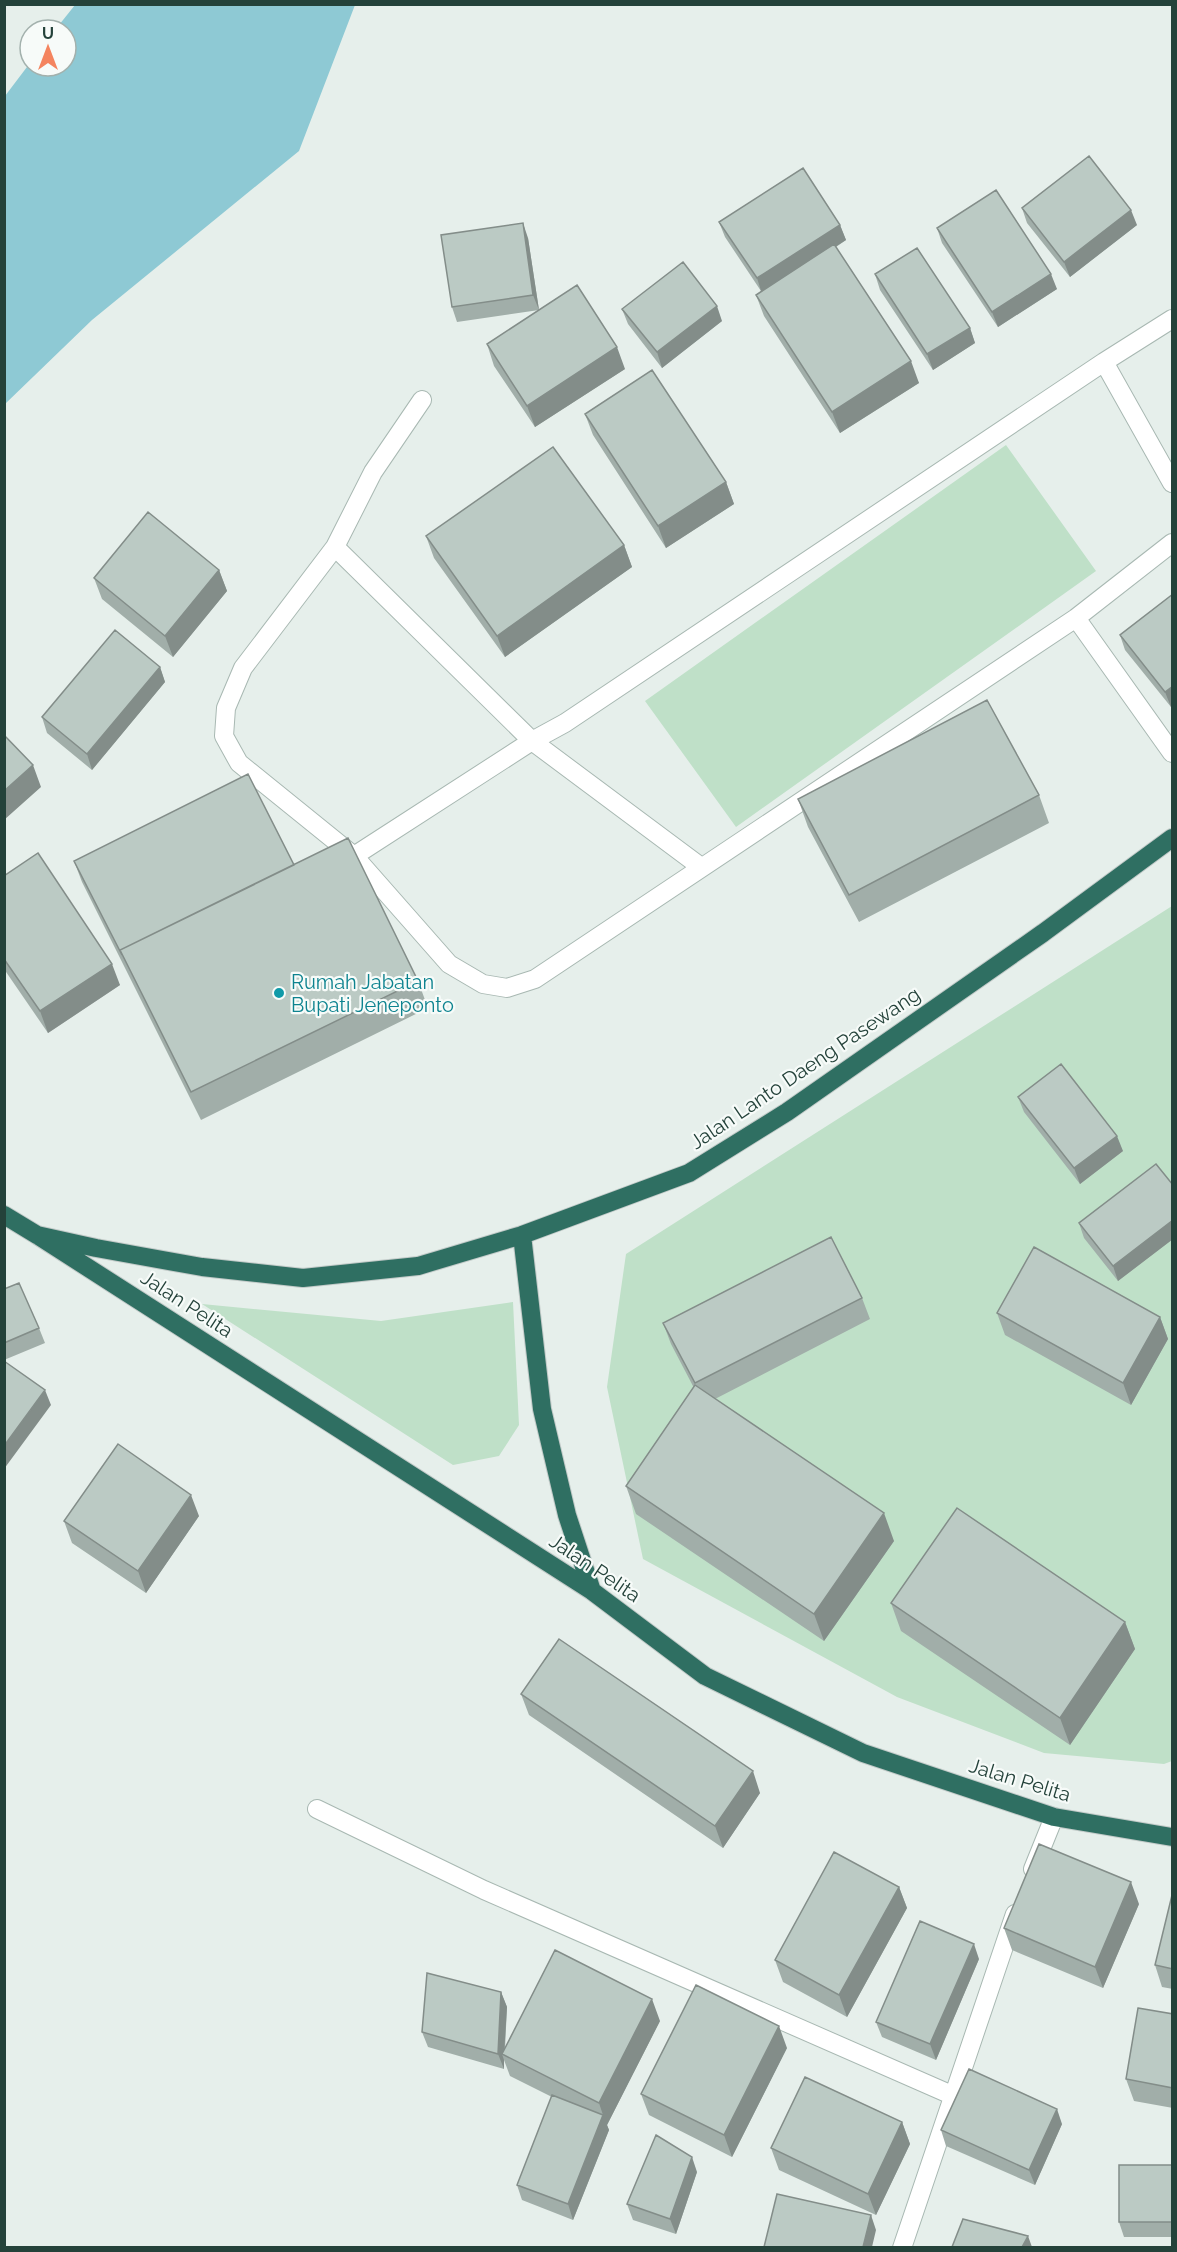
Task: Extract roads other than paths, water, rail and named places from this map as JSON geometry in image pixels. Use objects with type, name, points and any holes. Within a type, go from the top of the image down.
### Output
[{"type":"highway","name":"Jalan Lanto Daeng Pasewang","points":[[4,1215],[37,1235],[202,1267],[303,1278],[418,1266],[522,1235],[689,1173],[787,1112],[1034,940],[1173,838]]},
{"type":"highway","name":"Jalan Pelita","points":[[37,1235],[592,1591],[705,1676],[863,1753],[1054,1817],[1173,1837]]},
{"type":"highway","points":[[522,1235],[547,1431],[567,1515],[592,1591]]},
{"type":"street","points":[[354,856],[532,741],[565,723],[1104,362],[1173,319]]},
{"type":"street","points":[[1104,362],[1173,483]]},
{"type":"street","points":[[422,400],[373,472],[335,547],[243,668],[226,708],[224,736],[239,763],[354,856],[449,964],[483,984],[507,988],[535,979],[1076,618],[1173,543]]},
{"type":"street","points":[[335,547],[532,741],[701,867]]},
{"type":"street","points":[[1076,618],[1173,753]]},
{"type":"street","points":[[317,1809],[484,1890],[954,2096]]},
{"type":"street","points":[[902,2247],[1023,1895],[1054,1817]]},
{"type":"water","points":[[75,5],[355,5],[299,151],[92,320],[5,404],[5,96],[19,78],[78,78],[78,18],[65,18]]},
{"type":"place","name":"Rumah Jabatan Bupati Jeneponto","points":[[279,993]]}]
